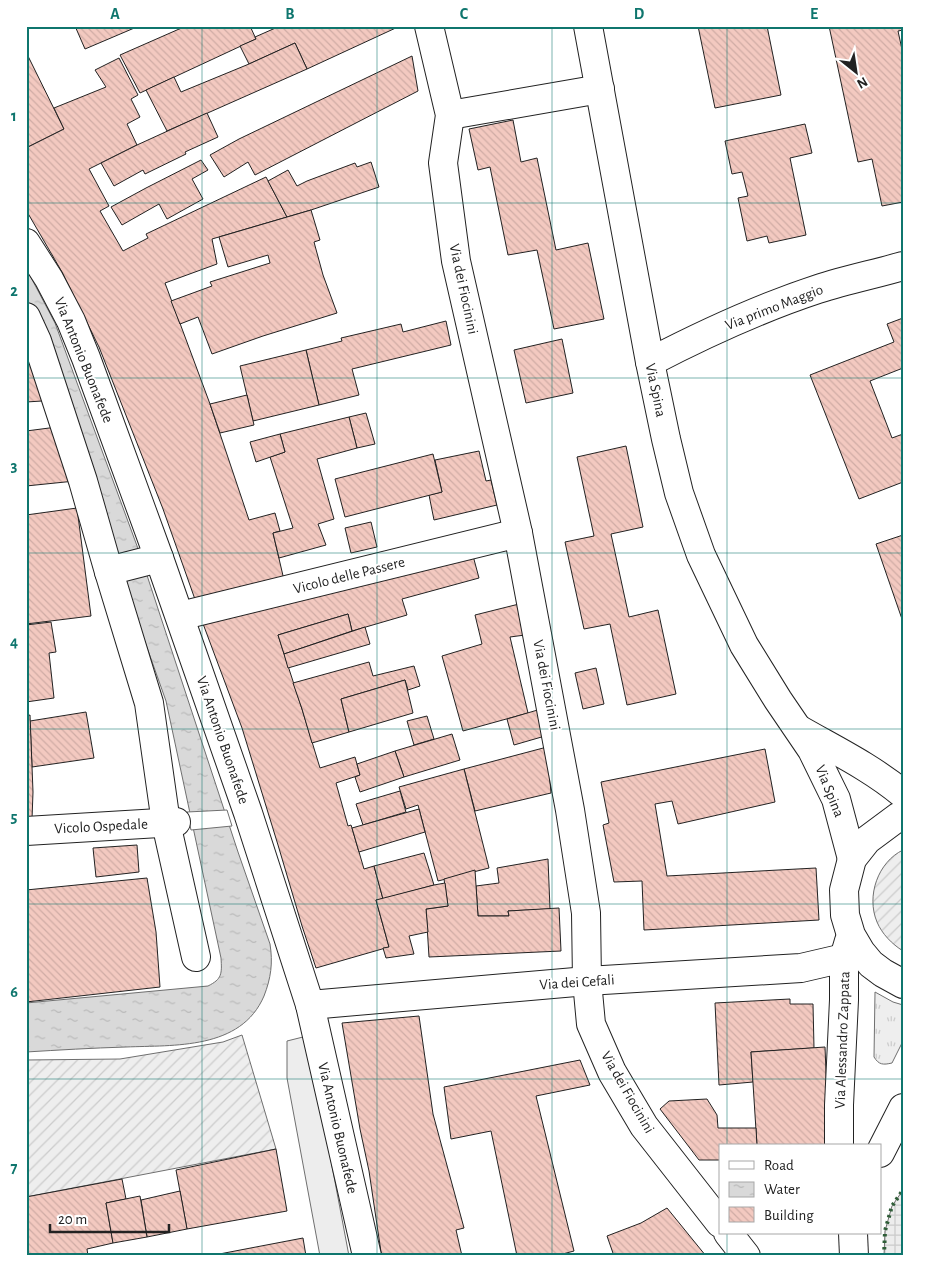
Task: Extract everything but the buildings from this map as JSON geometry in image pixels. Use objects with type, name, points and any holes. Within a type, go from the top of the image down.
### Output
[{"type":"street","name":"Via dei Fiocinini","points":[[429,26],[450,116],[443,163],[456,261],[518,533],[572,819],[586,913],[587,980],[591,1024],[612,1072],[644,1126],[719,1222]]},
{"type":"street","name":"Via Spina","points":[[588,26],[650,362],[679,493],[701,555],[744,644],[778,700],[812,750],[836,799],[852,859]]},
{"type":"street","points":[[450,116],[600,90]]},
{"type":"street","name":"Via Antonio Buonafede","points":[[26,243],[49,279],[71,321],[86,358],[133,565],[149,703],[196,957]]},
{"type":"street","name":"Via primo Maggio","points":[[650,362],[690,341],[764,309],[818,289],[903,266]]},
{"type":"street","name":"Via Antonio Buonafede","points":[[26,317],[37,342],[83,481],[133,565],[180,616],[242,814],[310,1004],[367,1256]]},
{"type":"street","name":"Vicolo delle Passere","points":[[180,616],[518,533]]},
{"type":"street","name":"Via Spina","points":[[797,728],[899,784]]},
{"type":"street","points":[[903,816],[898,817],[867,840],[852,859],[844,890],[847,946],[861,952],[883,974],[903,984]]},
{"type":"street","name":"Vicolo Ospedale","points":[[26,830],[171,823]]},
{"type":"street","name":"Via dei Cefali","points":[[310,1004],[587,980],[801,968],[847,946]]},
{"type":"street","name":"Via Alessandro Zappata","points":[[839,1144],[839,1105],[847,946]]},
{"type":"street","points":[[882,1149],[903,1108]]},
{"type":"street","points":[[729,1234],[746,1256]]},
{"type":"street","points":[[853,1234],[854,1256]]},
{"type":"green space","points":[[903,850],[903,951],[891,942],[882,931],[874,912],[873,901],[876,881],[881,871],[894,855]]},
{"type":"green space","points":[[875,992],[903,1005],[903,1041],[892,1063],[881,1064],[874,1057]]},
{"type":"green space","points":[[242,1035],[276,1149],[26,1197],[26,1060],[120,1059],[223,1042]]},
{"type":"shaded area","points":[[303,1037],[312,1060],[349,1256],[320,1256],[287,1078],[287,1041]]},
{"type":"shaded area","points":[[903,1190],[903,1256],[884,1256],[885,1231],[892,1206]]},
{"type":"water","points":[[26,268],[55,323],[140,554],[270,944],[271,970],[268,983],[264,996],[253,1014],[239,1026],[223,1035],[204,1041],[165,1046],[26,1052],[26,1003],[208,986],[219,978],[221,958],[166,701],[26,307]]},
{"type":"pier","points":[[227,810],[232,826],[191,830],[187,812]]},
{"type":"hedge","points":[[884,1256],[885,1231],[892,1206],[903,1190]]}]
